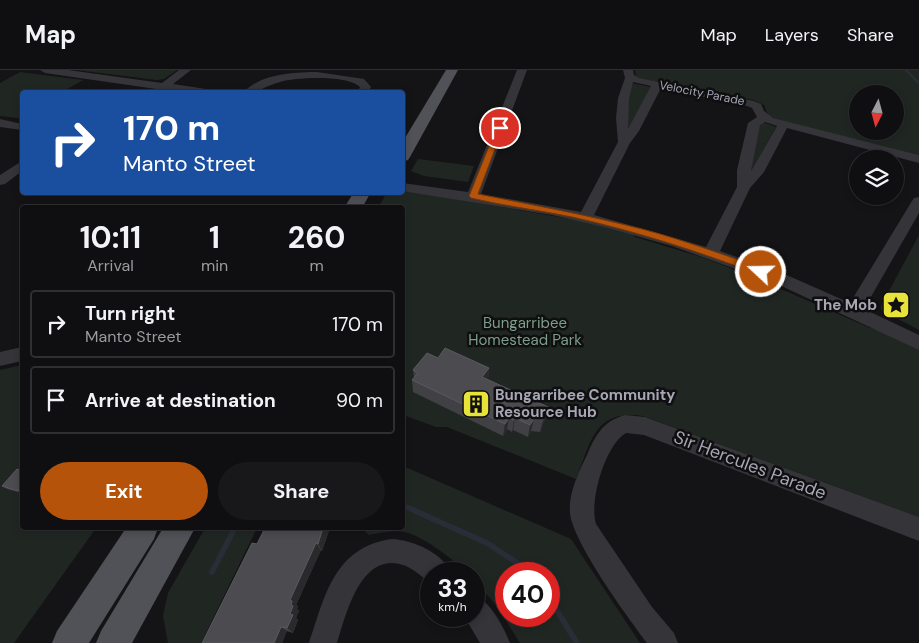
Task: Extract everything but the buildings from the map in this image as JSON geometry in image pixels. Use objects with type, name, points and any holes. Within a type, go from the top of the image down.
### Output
[{"type":"main road","points":[[405,124],[439,70]]},
{"type":"main road","points":[[405,152],[452,70]]},
{"type":"main road","points":[[69,643],[142,530]]},
{"type":"main road","points":[[113,643],[179,530]]},
{"type":"street","points":[[45,70],[189,90]]},
{"type":"street","points":[[163,87],[186,70]]},
{"type":"street","points":[[474,196],[522,70]]},
{"type":"street","points":[[253,90],[268,82],[300,74],[360,81],[366,87],[364,90]]},
{"type":"street","points":[[624,142],[622,130],[625,84],[630,74]]},
{"type":"street","name":"Velocity Parade","points":[[630,74],[657,84],[750,102],[757,106],[759,113],[765,118],[919,159]]},
{"type":"street","points":[[585,218],[624,142],[633,131],[657,84]]},
{"type":"street","points":[[744,187],[744,170],[754,123],[765,118]]},
{"type":"street","points":[[0,124],[20,127]]},
{"type":"street","points":[[711,253],[744,187],[757,172],[784,124]]},
{"type":"street","points":[[0,181],[20,166]]},
{"type":"street","points":[[405,181],[474,196]]},
{"type":"street","points":[[405,187],[474,196],[640,231],[711,253],[779,278],[854,311],[919,343]]},
{"type":"street","points":[[854,311],[919,200]]},
{"type":"street","points":[[0,359],[20,354]]},
{"type":"street","name":"Sir Hercules Parade","points":[[664,643],[643,616],[587,532],[582,521],[582,500],[603,441],[617,427],[631,424],[645,426],[919,529]]},
{"type":"street","points":[[323,643],[343,589],[352,572],[366,560],[381,552],[402,551],[415,556],[423,562]]},
{"type":"street","points":[[485,626],[496,643]]},
{"type":"green space","points":[[76,70],[177,70],[164,79],[157,80]]},
{"type":"green space","points":[[635,70],[919,70],[919,155],[859,140],[904,140],[904,85],[849,85],[849,138],[775,119],[768,115],[764,105],[754,100],[636,77]]},
{"type":"green space","points":[[20,72],[83,80],[66,90],[20,90],[20,117],[18,118],[0,116],[0,83]]},
{"type":"green space","points":[[631,83],[651,87],[627,131],[628,85]]},
{"type":"green space","points":[[763,122],[776,127],[751,171],[757,125]]},
{"type":"green space","points":[[418,159],[474,166],[468,182],[424,176],[411,171]]},
{"type":"green space","name":"Bungarribee Homestead Park","points":[[405,190],[588,222],[631,233],[635,237],[701,257],[749,275],[870,328],[879,329],[919,349],[919,517],[643,416],[627,415],[604,423],[591,441],[576,479],[447,427],[436,427],[405,416],[405,205],[380,205],[385,195],[405,195]]},
{"type":"green space","points":[[919,235],[919,330],[881,310],[881,306]]},
{"type":"green space","points":[[20,365],[20,530],[95,530],[14,643],[0,643],[0,370]]},
{"type":"green space","points":[[405,467],[571,539],[640,643],[520,643],[510,627],[560,627],[560,562],[495,562],[495,604],[485,592],[485,562],[455,562],[413,535],[405,532],[369,535],[363,530],[405,530]]},
{"type":"green space","points":[[204,530],[256,530],[201,643],[168,643],[163,616],[168,593]]},
{"type":"waterway","points":[[906,70],[919,83]]},
{"type":"waterway","points":[[405,506],[487,543],[516,562]]},
{"type":"waterway","points":[[212,572],[234,530]]},
{"type":"waterway","points":[[560,616],[577,643]]},
{"type":"place","name":"The Mob","points":[[896,305]]},
{"type":"place","name":"Bungarribee Community Resource Hub","points":[[476,404]]},
{"type":"route","points":[[500,128],[474,196],[572,215],[640,231],[711,253],[761,272]]}]
